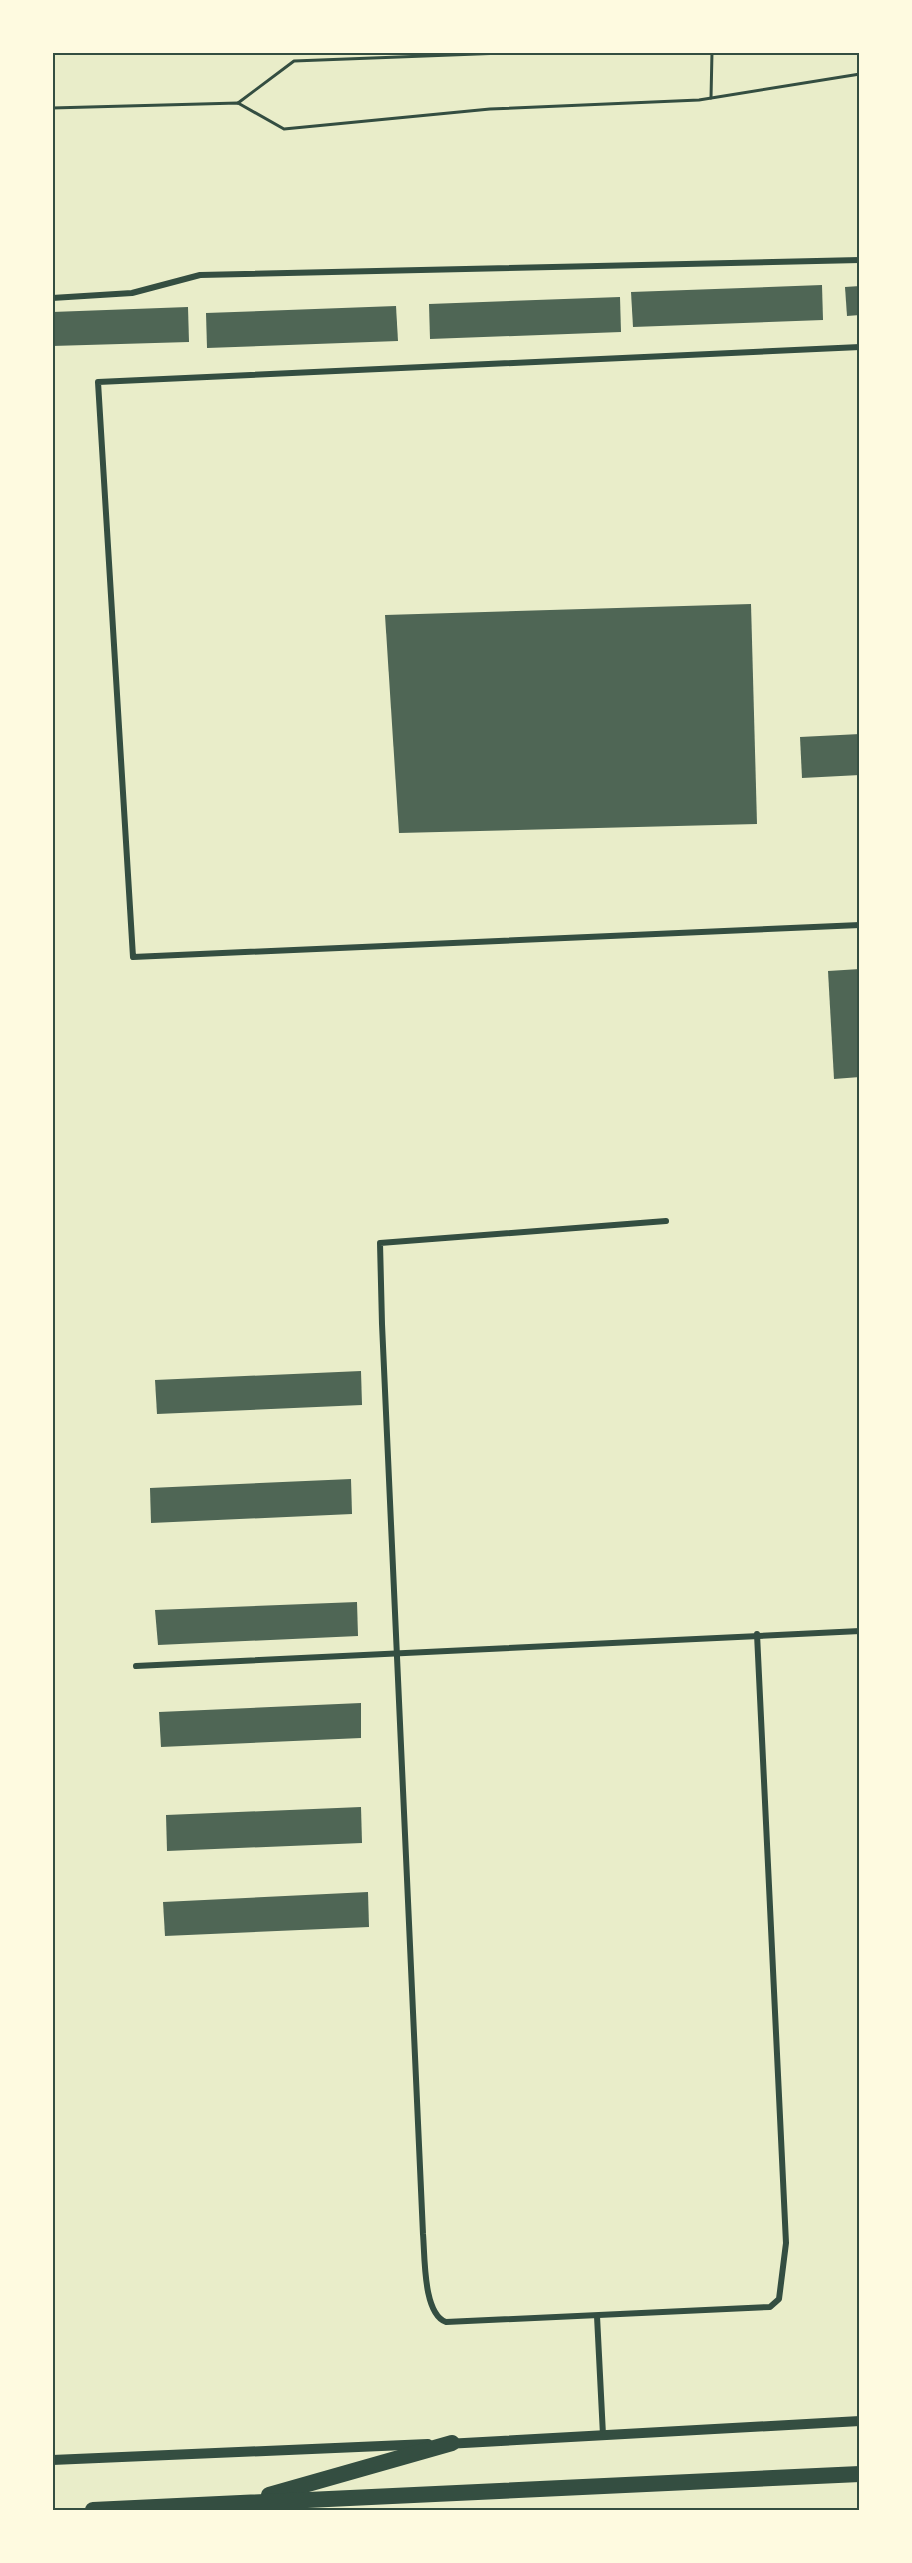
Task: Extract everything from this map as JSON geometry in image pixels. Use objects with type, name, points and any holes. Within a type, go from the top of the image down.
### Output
[{"type":"highway","points":[[240,2504],[452,2443]]},
{"type":"highway","points":[[93,2511],[860,2474]]},
{"type":"street","points":[[52,298],[132,292],[200,275],[860,260]]},
{"type":"street","points":[[860,347],[98,382],[133,957],[860,925]]},
{"type":"street","points":[[666,1221],[380,1243],[423,2234],[429,2296],[433,2312],[440,2320],[446,2322],[770,2307],[779,2299],[786,2243],[757,1634]]},
{"type":"street","points":[[136,1666],[757,1634],[860,1631]]},
{"type":"street","points":[[597,2316],[603,2435]]},
{"type":"street","points":[[52,2460],[452,2443],[860,2421]]},
{"type":"path","points":[[238,103],[294,61],[526,52]]},
{"type":"path","points":[[711,98],[712,52]]},
{"type":"path","points":[[52,108],[238,103],[284,129],[490,109],[711,98],[860,74]]},
{"type":"building","points":[[822,285],[823,320],[633,327],[631,292]]},
{"type":"building","points":[[860,286],[860,315],[847,316],[845,287]]},
{"type":"building","points":[[620,297],[621,332],[430,339],[429,304]]},
{"type":"building","points":[[396,306],[398,341],[207,348],[206,313]]},
{"type":"building","points":[[188,307],[189,342],[52,346],[52,312]]},
{"type":"building","points":[[751,604],[757,824],[399,833],[385,615]]},
{"type":"building","points":[[860,734],[860,775],[802,778],[800,737]]},
{"type":"building","points":[[860,969],[860,1077],[834,1079],[828,971]]},
{"type":"building","points":[[361,1371],[362,1405],[157,1414],[155,1380]]},
{"type":"building","points":[[351,1479],[352,1514],[151,1523],[150,1488]]},
{"type":"building","points":[[357,1602],[358,1636],[158,1645],[155,1610]]},
{"type":"building","points":[[361,1703],[361,1738],[161,1747],[159,1712]]},
{"type":"building","points":[[361,1807],[362,1843],[167,1851],[166,1815]]},
{"type":"building","points":[[368,1892],[369,1927],[165,1936],[163,1902]]}]
